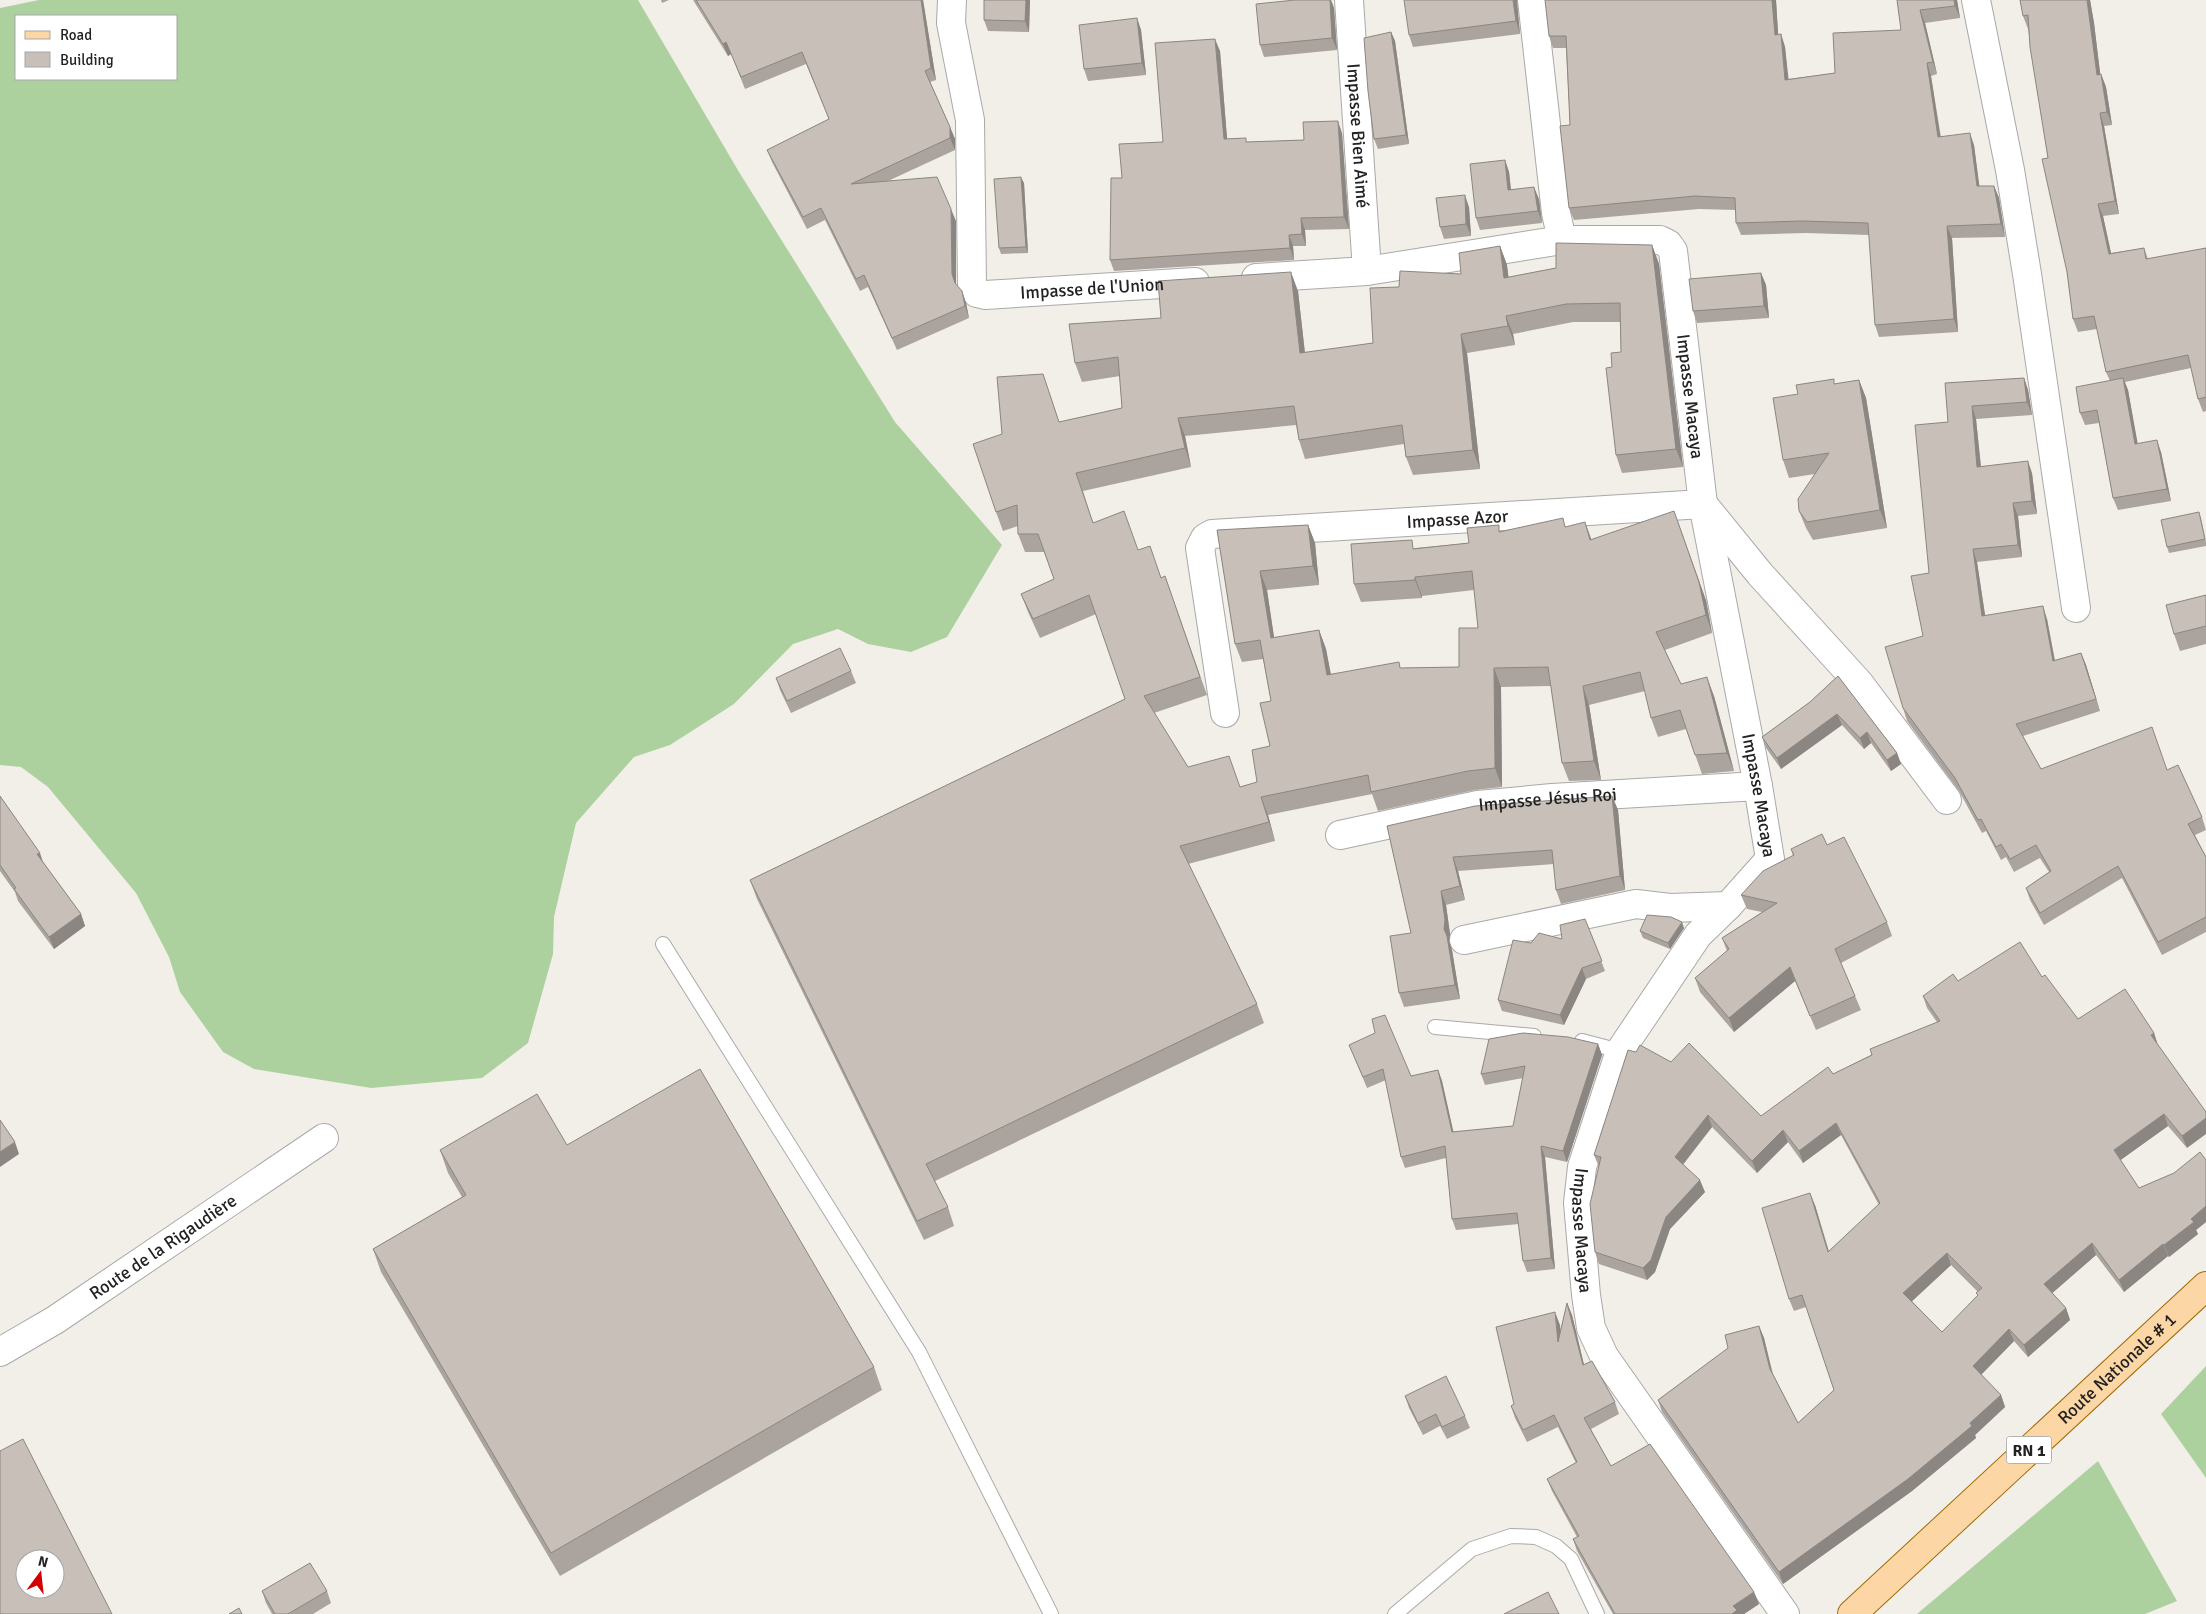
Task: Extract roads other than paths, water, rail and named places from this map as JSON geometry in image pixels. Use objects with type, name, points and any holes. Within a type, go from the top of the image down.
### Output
[{"type":"main road","name":"Route Nationale # 1","points":[[1852,1614],[2206,1286]]},
{"type":"street","name":"Impasse de l'Union","points":[[952,0],[951,23],[970,120],[972,286],[977,293],[985,295],[1367,271],[1562,240]]},
{"type":"street","name":"Impasse Bien Aimé","points":[[1349,0],[1367,271]]},
{"type":"street","points":[[1532,0],[1556,213],[1562,240]]},
{"type":"street","points":[[1976,0],[2010,170],[2076,608]]},
{"type":"street","name":"Impasse Macaya","points":[[1562,240],[1660,240],[1668,244],[1673,251],[1703,504],[1758,786],[1770,858],[1728,906],[1698,935],[1620,1051],[1582,1167],[1578,1203],[1586,1295],[1591,1328],[1604,1356],[1785,1614]]},
{"type":"street","points":[[1703,504],[1760,574],[1858,683],[1947,800]]},
{"type":"street","name":"Impasse Azor","points":[[1226,713],[1200,548],[1204,538],[1212,534],[1703,504]]},
{"type":"street","name":"Impasse Jésus Roi","points":[[1340,835],[1478,805],[1552,798],[1758,786]]},
{"type":"street","points":[[1464,940],[1636,904],[1670,908],[1728,906]]},
{"type":"street","name":"Route de la Rigaudière","points":[[0,1352],[55,1320],[324,1138]]},
{"type":"lane","points":[[663,944],[919,1352],[1051,1614]]},
{"type":"lane","points":[[1435,1027],[1551,1038]]},
{"type":"lane","points":[[1571,1039],[1620,1051]]},
{"type":"lane","points":[[1395,1614],[1472,1549],[1511,1536],[1536,1537],[1556,1546],[1571,1559],[1598,1614]]}]
